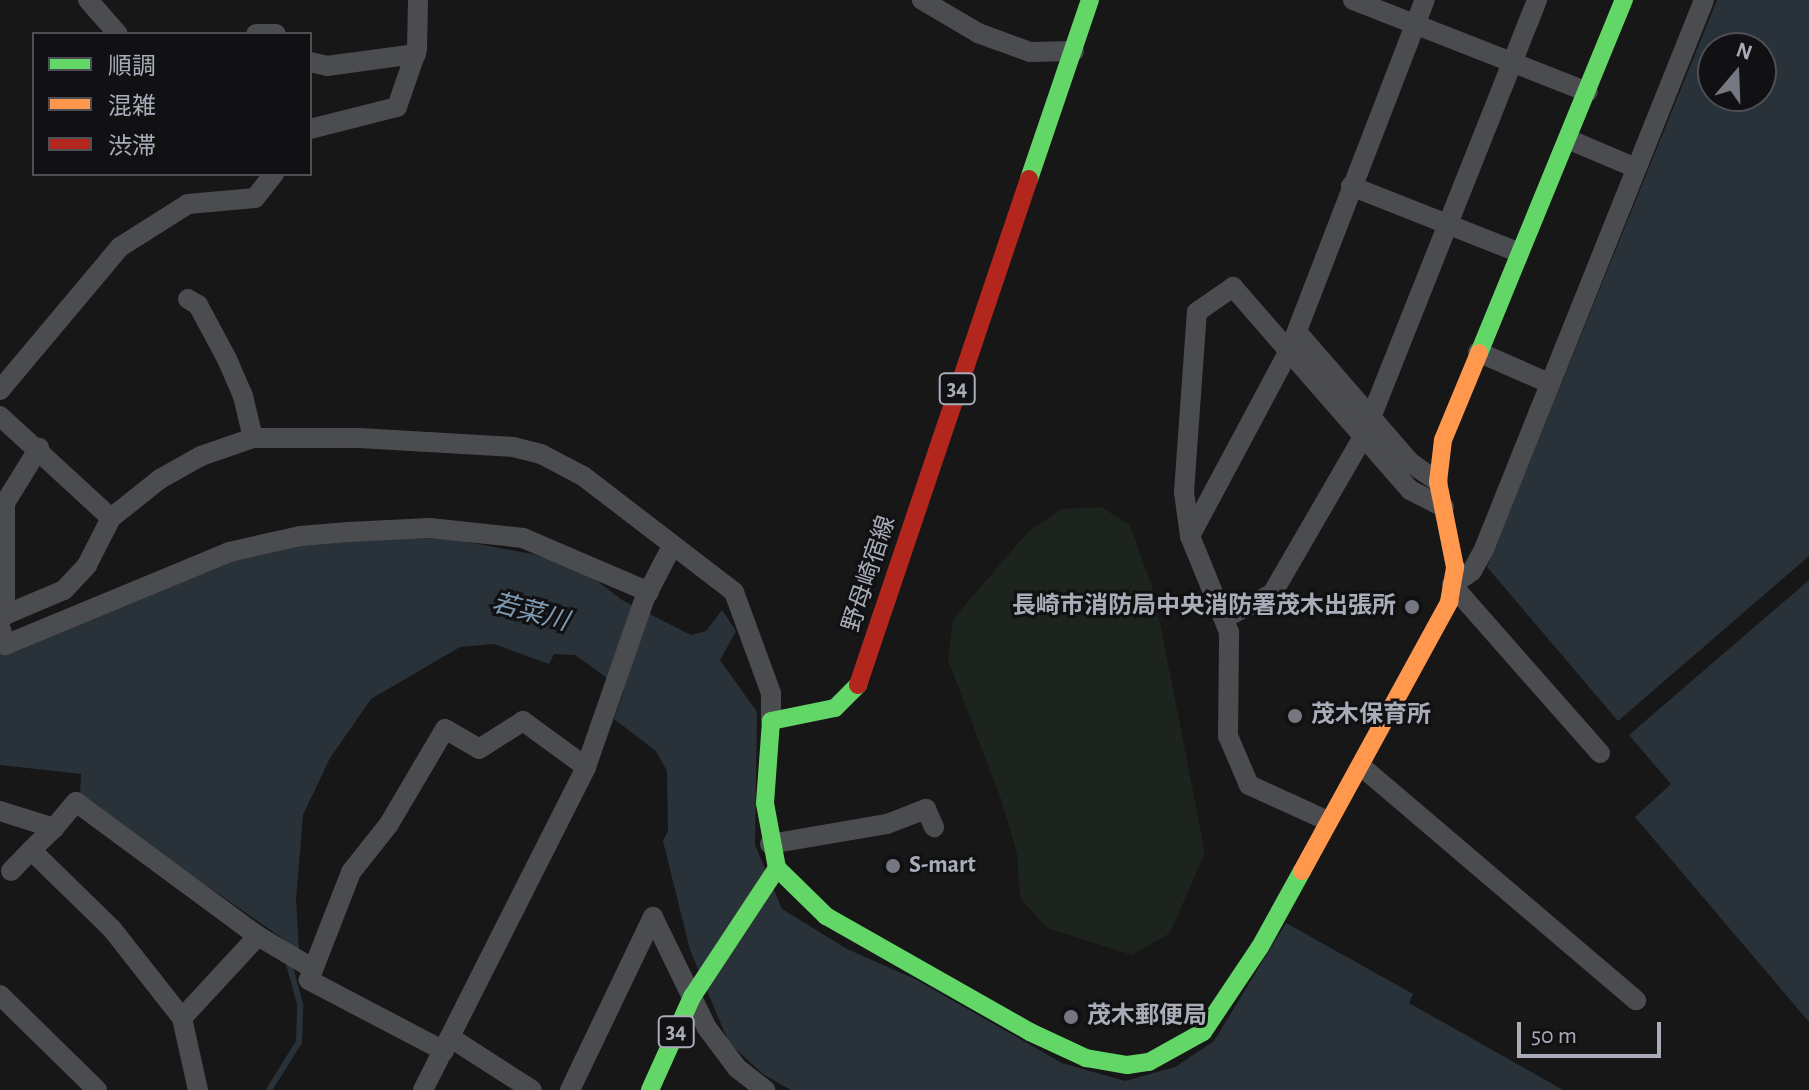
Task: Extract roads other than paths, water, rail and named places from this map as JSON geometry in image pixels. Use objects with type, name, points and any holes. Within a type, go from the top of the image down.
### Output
[{"type":"street","points":[[88,0],[116,32]]},
{"type":"street","points":[[312,129],[389,113],[404,97],[416,54],[418,0]]},
{"type":"street","points":[[922,0],[978,33],[1030,52],[1074,51]]},
{"type":"street","name":"野母崎宿線","points":[[771,721],[835,708],[856,691],[1090,0]]},
{"type":"street","points":[[1353,0],[1588,92]]},
{"type":"street","points":[[1190,536],[1294,341],[1425,0]]},
{"type":"street","points":[[1226,617],[1272,594],[1367,426],[1445,223],[1537,0]]},
{"type":"street","points":[[2,620],[64,590],[87,565],[111,518],[160,479],[201,456],[253,438],[359,438],[529,450],[583,476],[671,548],[734,592],[771,693],[765,803],[770,844],[777,868],[826,916],[1030,1032],[1086,1058],[1127,1065],[1169,1055],[1203,1032],[1234,990],[1435,634],[1455,567],[1438,482],[1443,440],[1518,252],[1570,140],[1624,0]]},
{"type":"street","points":[[1452,585],[1472,571],[1484,549],[1704,0]]},
{"type":"street","points":[[312,62],[327,66],[416,54]]},
{"type":"street","points":[[1570,140],[1636,168]]},
{"type":"street","points":[[0,390],[120,247],[188,204],[255,198],[272,176]]},
{"type":"street","points":[[1351,186],[1518,252]]},
{"type":"street","points":[[1328,821],[1249,785],[1238,767],[1226,721],[1232,656],[1226,617],[1190,536],[1184,492],[1197,312],[1233,287],[1294,341],[1367,426],[1410,490],[1444,507]]},
{"type":"street","points":[[188,299],[198,305],[227,359],[253,438]]},
{"type":"street","points":[[1478,352],[1549,383]]},
{"type":"street","points":[[0,416],[39,448],[111,518]]},
{"type":"street","points":[[1367,426],[1438,482]]},
{"type":"street","points":[[39,448],[15,479],[5,503],[2,620],[5,645],[229,552],[300,536],[348,532],[430,528],[523,538],[647,595]]},
{"type":"street","points":[[423,1090],[586,767],[647,595],[671,548]]},
{"type":"street","points":[[1452,585],[1600,753]]},
{"type":"street","points":[[532,1090],[447,1045],[309,980],[306,963],[351,872],[389,824],[445,729],[479,749],[523,721],[586,767]]},
{"type":"street","points":[[1362,767],[1636,1000]]},
{"type":"street","points":[[11,871],[76,802],[265,940],[306,963]]},
{"type":"street","points":[[770,844],[887,824],[926,809],[934,827]]},
{"type":"street","points":[[0,811],[54,828]]},
{"type":"street","points":[[31,850],[112,929],[182,1018],[198,1090]]},
{"type":"street","name":"34","points":[[650,1090],[692,997],[777,868]]},
{"type":"street","points":[[570,1090],[653,917],[692,997],[737,1068],[760,1089]]},
{"type":"street","points":[[182,1018],[265,940]]},
{"type":"street","points":[[0,995],[97,1090]]},
{"type":"water","points":[[1717,0],[1809,0],[1809,556],[1618,721],[1487,567],[1697,49],[1697,112],[1777,112],[1777,32],[1704,32]]},
{"type":"water","name":"若菜川","points":[[446,538],[532,554],[584,571],[622,600],[691,635],[706,631],[722,610],[736,631],[720,660],[757,712],[755,845],[782,909],[847,949],[915,979],[1062,1063],[1125,1081],[1175,1067],[1214,1041],[1286,923],[1413,994],[1409,1003],[1563,1090],[791,1090],[763,1074],[729,1043],[690,950],[663,841],[668,831],[667,771],[656,751],[614,719],[624,690],[575,655],[554,654],[549,664],[494,644],[460,647],[371,699],[330,758],[303,815],[296,899],[299,950],[80,797],[81,774],[0,765],[0,648],[248,555],[319,540]]},
{"type":"water","points":[[1809,580],[1809,1022],[1635,817],[1671,784],[1629,735]]},
{"type":"waterway","points":[[269,1090],[299,1042],[300,1004],[288,960]]},
{"type":"place","name":"長崎市消防局中央消防署茂木出張所","points":[[1412,607]]},
{"type":"place","name":"茂木保育所","points":[[1295,716]]},
{"type":"place","name":"S-mart","points":[[893,866]]},
{"type":"place","name":"茂木郵便局","points":[[1071,1017]]}]
